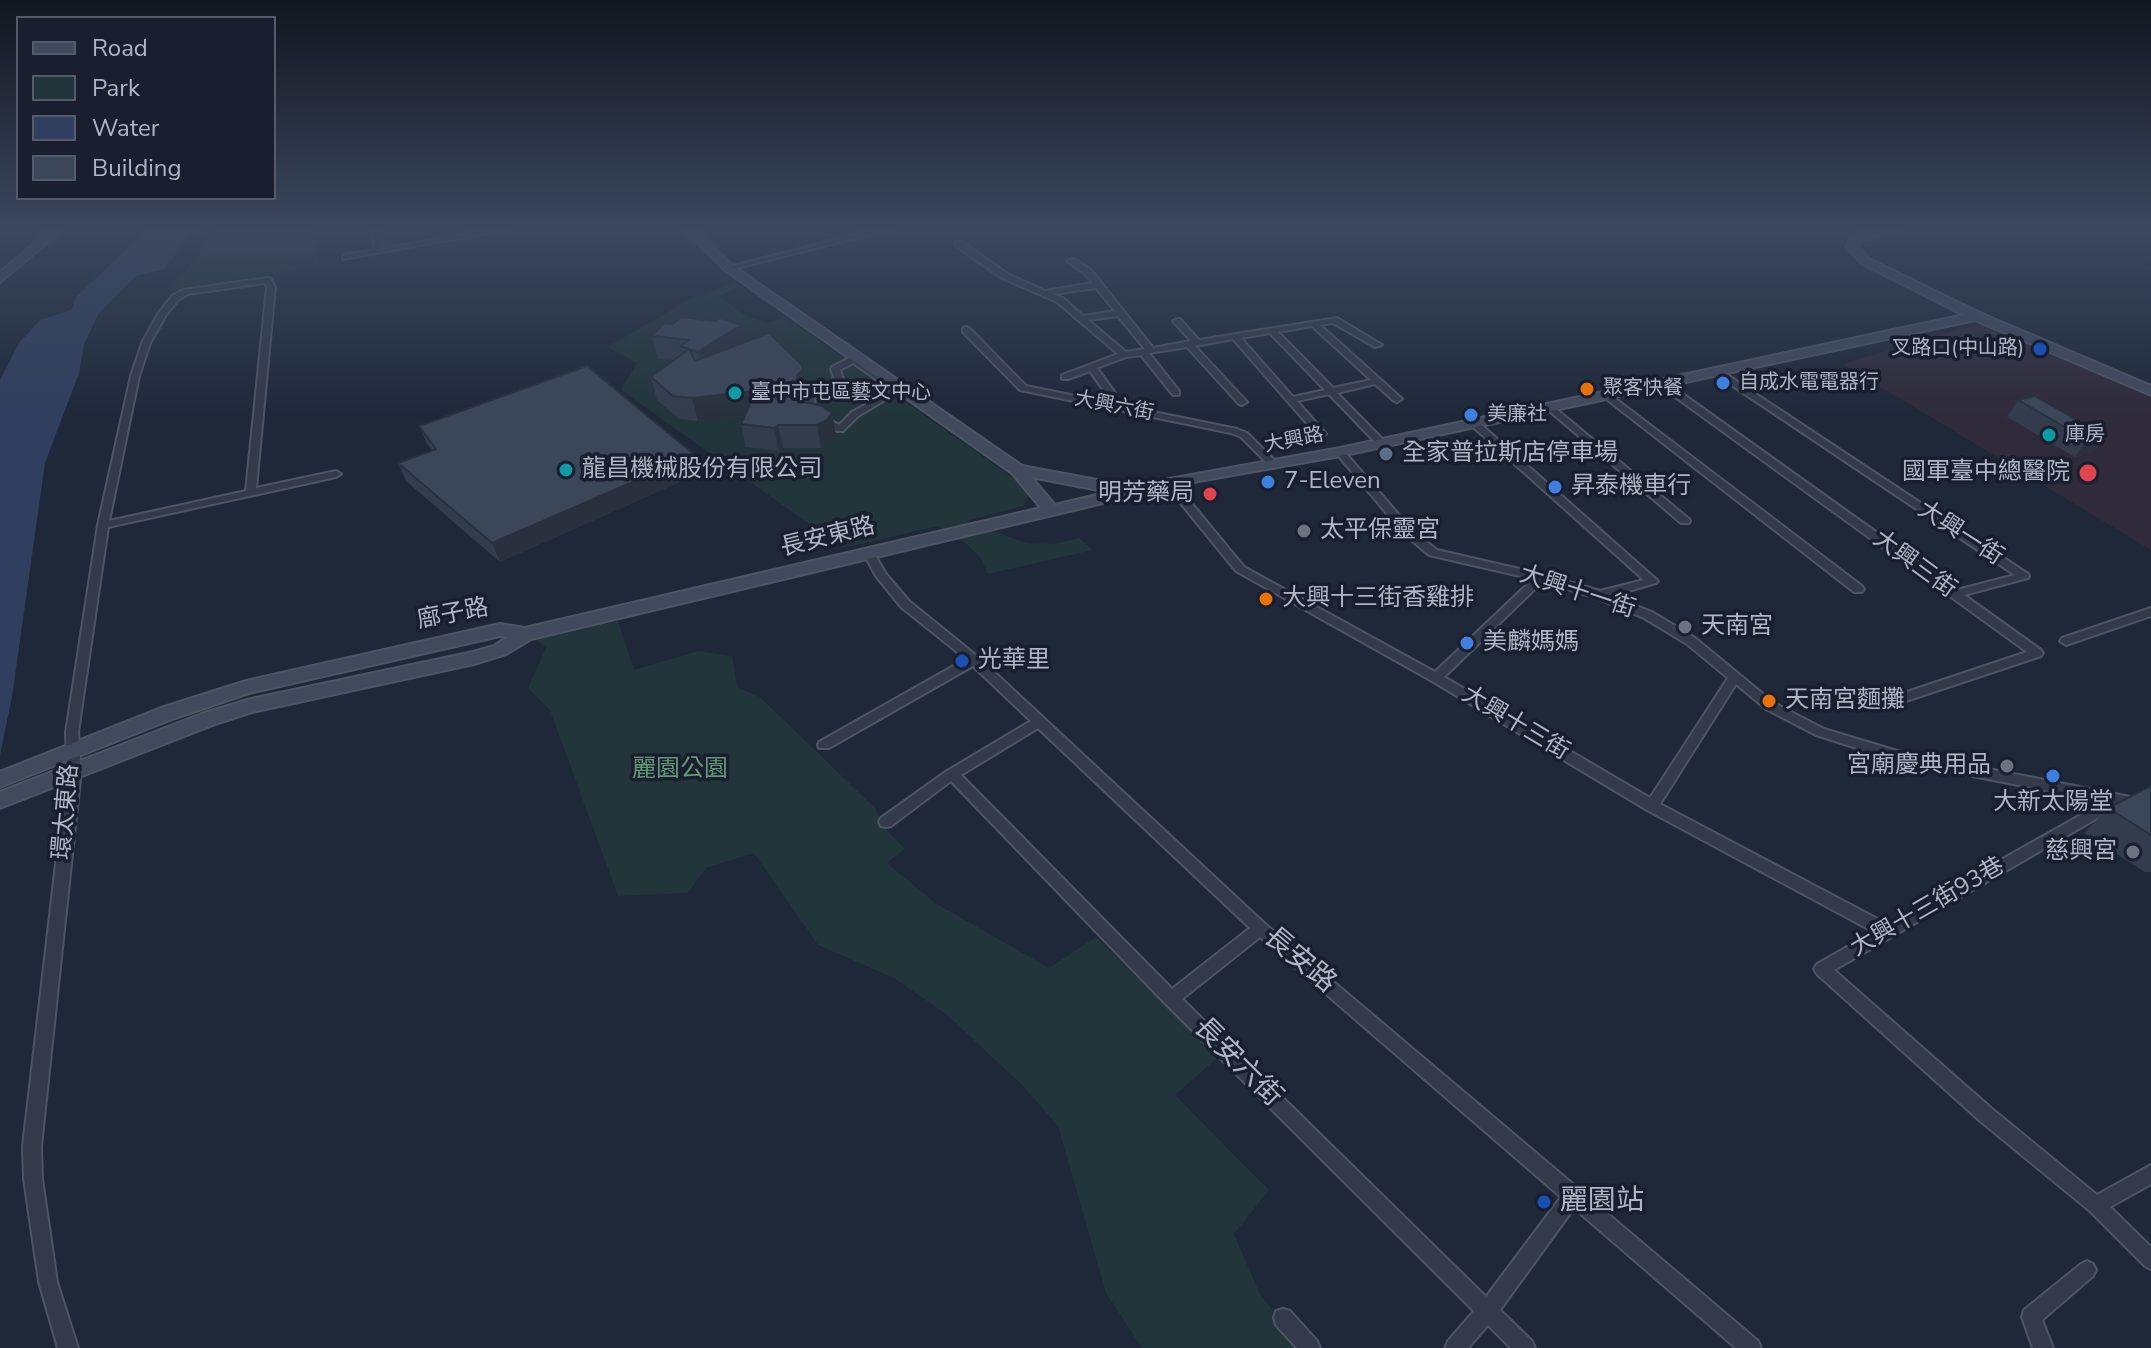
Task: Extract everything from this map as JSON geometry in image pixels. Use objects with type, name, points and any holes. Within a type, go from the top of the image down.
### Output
[{"type":"main road","name":"大興路","points":[[763,292],[1017,470],[1113,488],[1142,489],[1340,452],[1976,316]]},
{"type":"main road","points":[[1927,292],[2151,391]]},
{"type":"main road","points":[[1017,470],[1050,509]]},
{"type":"main road","name":"長安東路","points":[[525,634],[1142,489]]},
{"type":"main road","name":"廍子路","points":[[0,800],[47,780],[73,760],[168,713],[260,683],[500,630],[525,634]]},
{"type":"main road","name":"廍子路","points":[[0,780],[50,759],[73,760]]},
{"type":"street","name":"環太東路","points":[[68,1348],[48,1282],[33,1179],[32,1146],[73,760],[103,525],[116,456],[146,343],[170,304],[187,292]]},
{"type":"street","name":"環太東路","points":[[251,492],[271,292]]},
{"type":"street","points":[[1043,293],[1051,292]]},
{"type":"street","points":[[1103,292],[1176,393]]},
{"type":"street","points":[[1043,293],[1060,300],[1124,355]]},
{"type":"street","points":[[1083,318],[1120,313]]},
{"type":"street","points":[[1065,377],[1124,355],[1334,320],[1378,345]]},
{"type":"street","points":[[1177,321],[1242,402]]},
{"type":"street","points":[[1314,324],[1397,399]]},
{"type":"street","name":"大興六街","points":[[966,330],[1023,388],[1234,431],[1244,435],[1274,465]]},
{"type":"street","points":[[1273,331],[1381,443]]},
{"type":"street","points":[[1235,337],[1321,434]]},
{"type":"street","points":[[853,359],[898,390],[855,414],[840,429],[827,422],[812,421],[809,397],[828,389],[839,379],[835,369],[853,359]]},
{"type":"street","points":[[1092,368],[1110,393]]},
{"type":"street","name":"大興一街","points":[[1718,372],[2024,576],[1954,594]]},
{"type":"street","points":[[1291,400],[1378,381]]},
{"type":"street","name":"大興三街","points":[[1663,384],[2037,653],[1887,703]]},
{"type":"street","points":[[1608,396],[1858,589]]},
{"type":"street","points":[[1550,407],[1685,521]]},
{"type":"street","points":[[1474,423],[1652,581],[1600,595]]},
{"type":"street","name":"大興十一街","points":[[1340,452],[1408,532],[1433,553],[1541,577],[1600,595],[1648,615],[1691,641],[1733,679],[1770,706],[1820,732],[1897,756],[2151,806]]},
{"type":"street","points":[[103,525],[336,474]]},
{"type":"street","name":"大興十三街","points":[[1170,484],[1240,569],[1436,678],[1652,806],[1886,931]]},
{"type":"street","name":"長安路","points":[[868,552],[881,576],[905,604],[974,660],[1260,928],[1751,1348]]},
{"type":"street","points":[[1436,678],[1541,577]]},
{"type":"street","points":[[2066,641],[2151,612]]},
{"type":"street","points":[[824,745],[974,660]]},
{"type":"street","points":[[1652,806],[1733,679]]},
{"type":"street","points":[[886,822],[952,774],[1040,721]]},
{"type":"street","name":"長安六街","points":[[952,774],[1171,999],[1525,1348]]},
{"type":"street","name":"大興十三街93巷","points":[[2096,1205],[1985,1114],[1822,969],[2118,800]]},
{"type":"street","points":[[1171,999],[1260,928]]},
{"type":"street","points":[[2151,1174],[2096,1205],[2151,1260]]},
{"type":"street","points":[[1455,1348],[1488,1310],[1574,1194]]},
{"type":"street","points":[[2043,1348],[2031,1317],[2087,1270]]},
{"type":"street","points":[[1283,1318],[1310,1348]]},
{"type":"shaded area","name":"國軍臺中總醫院","points":[[1980,323],[2151,397],[2151,550],[1843,364]]},
{"type":"green space","points":[[710,292],[728,292],[718,296],[744,315],[766,323],[785,317],[1030,490],[1023,506],[966,521],[1027,543],[1053,544],[1079,538],[1093,550],[988,574],[980,557],[963,541],[938,526],[843,548],[621,390],[637,363],[608,347],[690,299]]},
{"type":"green space","name":"麗園公園","points":[[618,621],[634,670],[698,651],[732,656],[737,687],[760,697],[875,808],[882,825],[905,849],[887,863],[935,903],[1049,968],[1096,937],[1205,1044],[1216,1059],[1175,1095],[1269,1190],[1234,1234],[1260,1294],[1303,1348],[1142,1348],[1106,1293],[1058,1126],[1021,1084],[946,1014],[894,978],[818,945],[754,853],[706,868],[688,893],[618,896],[550,710],[528,688],[546,648],[537,639]]},
{"type":"water","points":[[81,292],[120,292],[99,313],[84,344],[79,373],[45,463],[12,697],[0,755],[0,380],[19,343],[40,320],[71,310]]},
{"type":"building","points":[[681,317],[715,321],[720,318],[741,325],[698,352],[680,346],[689,340],[652,336],[664,323],[673,324]]},
{"type":"building","points":[[769,333],[801,364],[803,370],[797,375],[803,402],[820,405],[832,413],[827,420],[817,425],[778,425],[774,428],[741,424],[756,391],[692,398],[673,396],[651,377],[689,349],[695,361]]},
{"type":"building","name":"龍昌機械股份有限公司","points":[[587,366],[695,455],[492,543],[398,463],[436,449],[419,426]]},
{"type":"building","points":[[2035,396],[2105,436],[2087,440],[2018,400]]},
{"type":"building","points":[[2151,786],[2151,835],[2108,808]]},
{"type":"place","name":"叉路口(中山路)","points":[[2040,349]]},
{"type":"place","name":"自成水電電器行","points":[[1723,383]]},
{"type":"place","name":"聚客快餐","points":[[1587,389]]},
{"type":"place","name":"臺中市屯區藝文中心","points":[[735,393]]},
{"type":"place","name":"美廉社","points":[[1471,415]]},
{"type":"place","name":"庫房","points":[[2049,435]]},
{"type":"place","name":"全家普拉斯店停車場","points":[[1386,454]]},
{"type":"place","name":"龍昌機械股份有限公司","points":[[566,470]]},
{"type":"place","name":"國軍臺中總醫院","points":[[2088,473]]},
{"type":"place","name":"7-Eleven","points":[[1268,482]]},
{"type":"place","name":"昇泰機車行","points":[[1555,487]]},
{"type":"place","name":"明芳藥局","points":[[1210,494]]},
{"type":"place","name":"太平保靈宮","points":[[1304,531]]},
{"type":"place","name":"大興十三街香雞排","points":[[1266,599]]},
{"type":"place","name":"天南宮","points":[[1685,627]]},
{"type":"place","name":"美麟媽媽","points":[[1467,643]]},
{"type":"place","name":"光華里","points":[[962,661]]},
{"type":"place","name":"天南宮麵攤","points":[[1769,701]]},
{"type":"place","name":"宮廟慶典用品","points":[[2007,766]]},
{"type":"place","name":"大新太陽堂","points":[[2053,776]]},
{"type":"place","name":"慈興宮","points":[[2133,852]]},
{"type":"place","name":"麗園站","points":[[1544,1202]]}]
